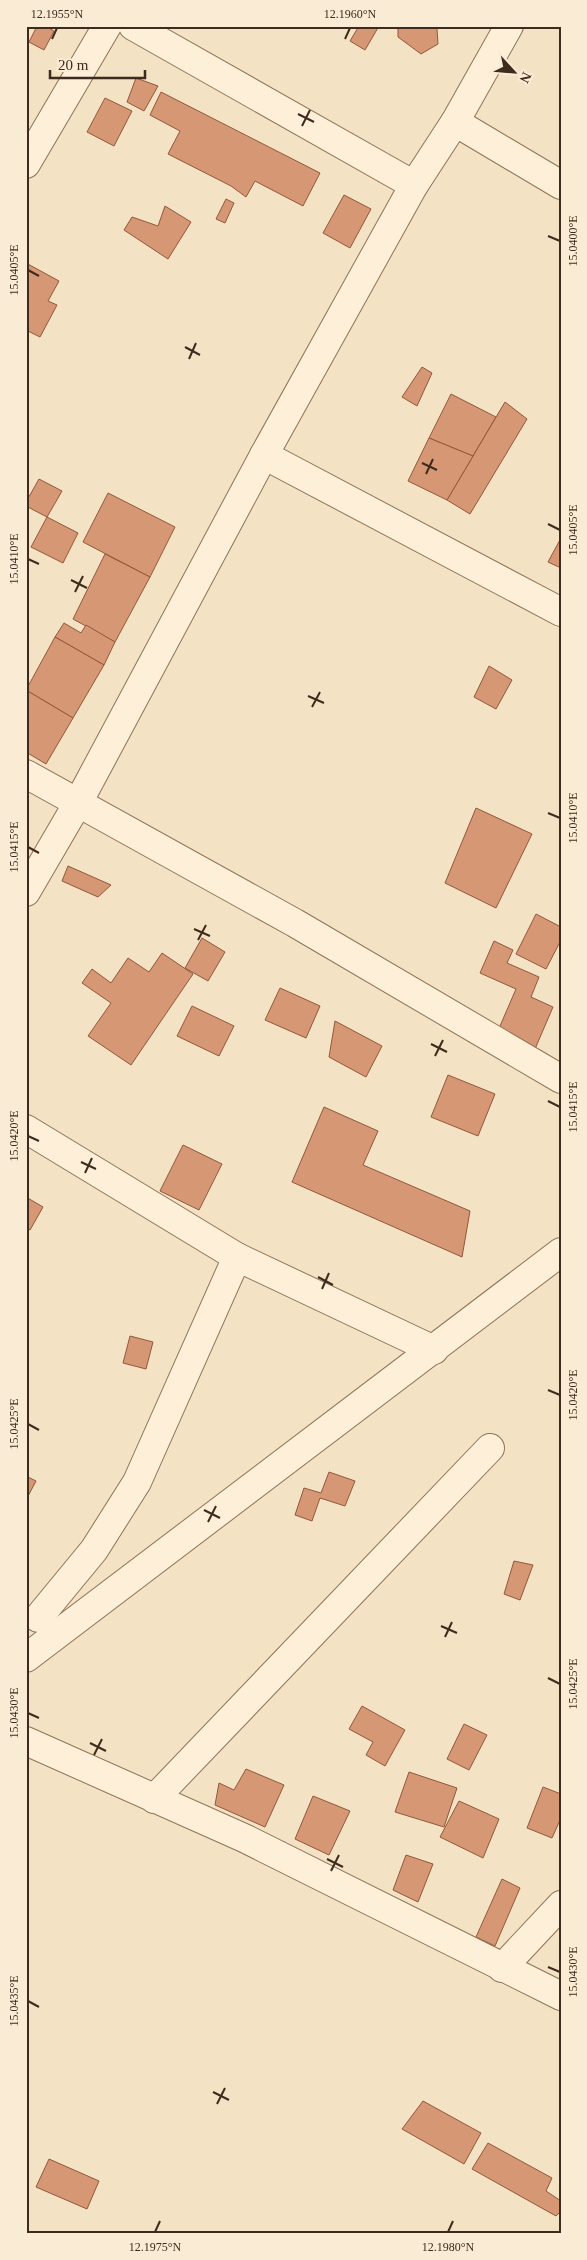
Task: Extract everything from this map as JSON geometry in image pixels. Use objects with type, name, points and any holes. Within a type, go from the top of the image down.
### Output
[{"type":"street","points":[[26,164],[107,26]]},
{"type":"street","points":[[133,26],[414,185]]},
{"type":"street","points":[[26,892],[78,801],[264,455],[414,185],[455,122],[509,26]]},
{"type":"street","points":[[455,122],[561,185]]},
{"type":"street","points":[[264,455],[561,612]]},
{"type":"street","points":[[26,774],[78,801],[295,923],[561,1079]]},
{"type":"street","points":[[26,1129],[237,1257],[434,1350]]},
{"type":"street","points":[[41,1620],[434,1350],[561,1252]]},
{"type":"street","points":[[26,1658],[41,1620],[94,1550],[137,1482],[237,1257]]},
{"type":"street","points":[[154,1799],[490,1448]]},
{"type":"street","points":[[26,1742],[244,1838],[561,1996]]},
{"type":"street","points":[[502,1968],[561,1905]]},
{"type":"building","points":[[37,26],[45,26],[54,31],[44,50],[29,42]]},
{"type":"building","points":[[359,26],[379,26],[365,50],[350,41]]},
{"type":"building","points":[[398,26],[433,26],[437,29],[438,44],[421,54],[398,37]]},
{"type":"building","points":[[136,78],[158,86],[144,111],[127,102]]},
{"type":"building","points":[[161,92],[320,173],[303,206],[255,181],[246,197],[231,186],[168,154],[180,131],[150,115]]},
{"type":"building","points":[[105,98],[132,111],[114,146],[87,132]]},
{"type":"building","points":[[344,195],[371,209],[350,248],[323,233]]},
{"type":"building","points":[[226,199],[234,203],[225,223],[216,219]]},
{"type":"building","points":[[165,206],[191,222],[168,259],[124,230],[132,217],[158,226]]},
{"type":"building","points":[[26,263],[59,281],[48,301],[57,305],[40,337],[26,330]]},
{"type":"building","points":[[422,367],[432,373],[417,406],[402,397]]},
{"type":"building","points":[[451,394],[496,417],[473,456],[429,438]]},
{"type":"building","points":[[505,402],[527,419],[470,514],[447,500]]},
{"type":"building","points":[[429,438],[473,456],[447,500],[408,481]]},
{"type":"building","points":[[39,479],[62,491],[47,517],[26,506],[26,502]]},
{"type":"building","points":[[108,493],[175,527],[150,577],[83,542]]},
{"type":"building","points":[[47,517],[78,533],[63,563],[31,547]]},
{"type":"building","points":[[561,538],[561,568],[548,562]]},
{"type":"building","points":[[105,554],[150,577],[115,642],[73,619]]},
{"type":"building","points":[[64,623],[81,633],[86,625],[115,642],[104,665],[55,637]]},
{"type":"building","points":[[55,637],[104,665],[73,718],[26,690]]},
{"type":"building","points":[[489,666],[512,680],[496,709],[474,697]]},
{"type":"building","points":[[26,690],[73,718],[46,764],[26,752]]},
{"type":"building","points":[[476,808],[532,834],[496,908],[445,883]]},
{"type":"building","points":[[68,866],[111,885],[98,897],[62,881]]},
{"type":"building","points":[[536,914],[561,927],[561,940],[546,969],[516,954]]},
{"type":"building","points":[[202,938],[225,952],[208,981],[185,968]]},
{"type":"building","points":[[494,941],[513,950],[507,963],[539,977],[531,997],[553,1007],[535,1049],[497,1033],[516,989],[480,973]]},
{"type":"building","points":[[162,953],[193,974],[131,1065],[88,1036],[111,1003],[82,983],[92,969],[111,983],[128,958],[149,972]]},
{"type":"building","points":[[280,988],[320,1006],[306,1038],[265,1020]]},
{"type":"building","points":[[192,1006],[234,1026],[219,1056],[177,1036]]},
{"type":"building","points":[[335,1021],[382,1046],[366,1077],[329,1057]]},
{"type":"building","points":[[448,1075],[495,1094],[478,1136],[431,1117]]},
{"type":"building","points":[[324,1107],[378,1131],[363,1165],[470,1211],[462,1257],[292,1182]]},
{"type":"building","points":[[183,1145],[222,1164],[199,1210],[160,1191]]},
{"type":"building","points":[[26,1197],[43,1207],[30,1230],[26,1228]]},
{"type":"building","points":[[130,1336],[153,1342],[146,1369],[123,1363]]},
{"type":"building","points":[[329,1472],[355,1481],[345,1506],[320,1498],[312,1521],[295,1515],[304,1488],[321,1493]]},
{"type":"building","points":[[26,1476],[36,1481],[26,1500]]},
{"type":"building","points":[[514,1561],[533,1565],[520,1600],[504,1594]]},
{"type":"building","points":[[362,1706],[405,1730],[385,1766],[366,1755],[373,1742],[349,1729]]},
{"type":"building","points":[[464,1724],[487,1735],[469,1770],[447,1759]]},
{"type":"building","points":[[246,1769],[284,1785],[265,1827],[215,1805],[219,1783],[234,1790]]},
{"type":"building","points":[[409,1772],[457,1788],[444,1827],[395,1812]]},
{"type":"building","points":[[543,1787],[561,1794],[561,1818],[552,1838],[527,1828]]},
{"type":"building","points":[[313,1796],[350,1811],[329,1855],[295,1839]]},
{"type":"building","points":[[459,1801],[499,1819],[483,1858],[440,1837]]},
{"type":"building","points":[[406,1855],[433,1864],[418,1902],[393,1890]]},
{"type":"building","points":[[502,1879],[520,1888],[495,1946],[476,1937]]},
{"type":"building","points":[[423,2101],[481,2133],[464,2164],[402,2129]]},
{"type":"building","points":[[488,2143],[552,2178],[546,2191],[561,2201],[561,2211],[556,2216],[472,2169]]},
{"type":"building","points":[[49,2159],[99,2181],[87,2209],[36,2187]]}]
